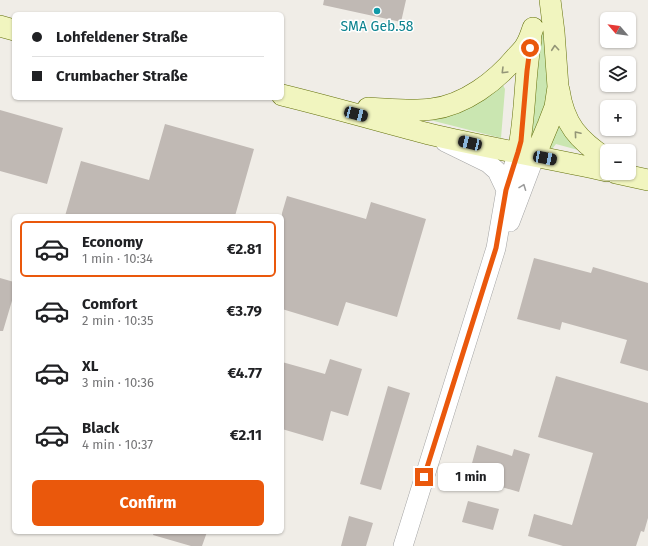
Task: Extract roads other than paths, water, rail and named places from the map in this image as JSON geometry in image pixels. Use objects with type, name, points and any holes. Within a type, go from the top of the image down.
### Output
[{"type":"main road","points":[[527,154],[521,141],[527,71],[533,28],[539,0]]},
{"type":"main road","points":[[550,0],[558,87],[564,113],[573,130],[585,143],[600,154]]},
{"type":"main road","points":[[0,26],[12,29]]},
{"type":"main road","points":[[326,106],[411,110],[433,109],[452,105],[477,93],[501,75],[526,45],[533,28]]},
{"type":"main road","points":[[527,154],[548,125],[555,107],[558,87]]},
{"type":"main road","points":[[284,96],[429,134],[600,170]]},
{"type":"street","points":[[429,134],[488,164],[497,171],[506,190]]},
{"type":"street","points":[[403,546],[496,248],[506,190],[527,154]]},
{"type":"street","points":[[496,248],[509,223],[527,154]]},
{"type":"place","name":"SMA Geb.58","points":[[377,11]]}]
